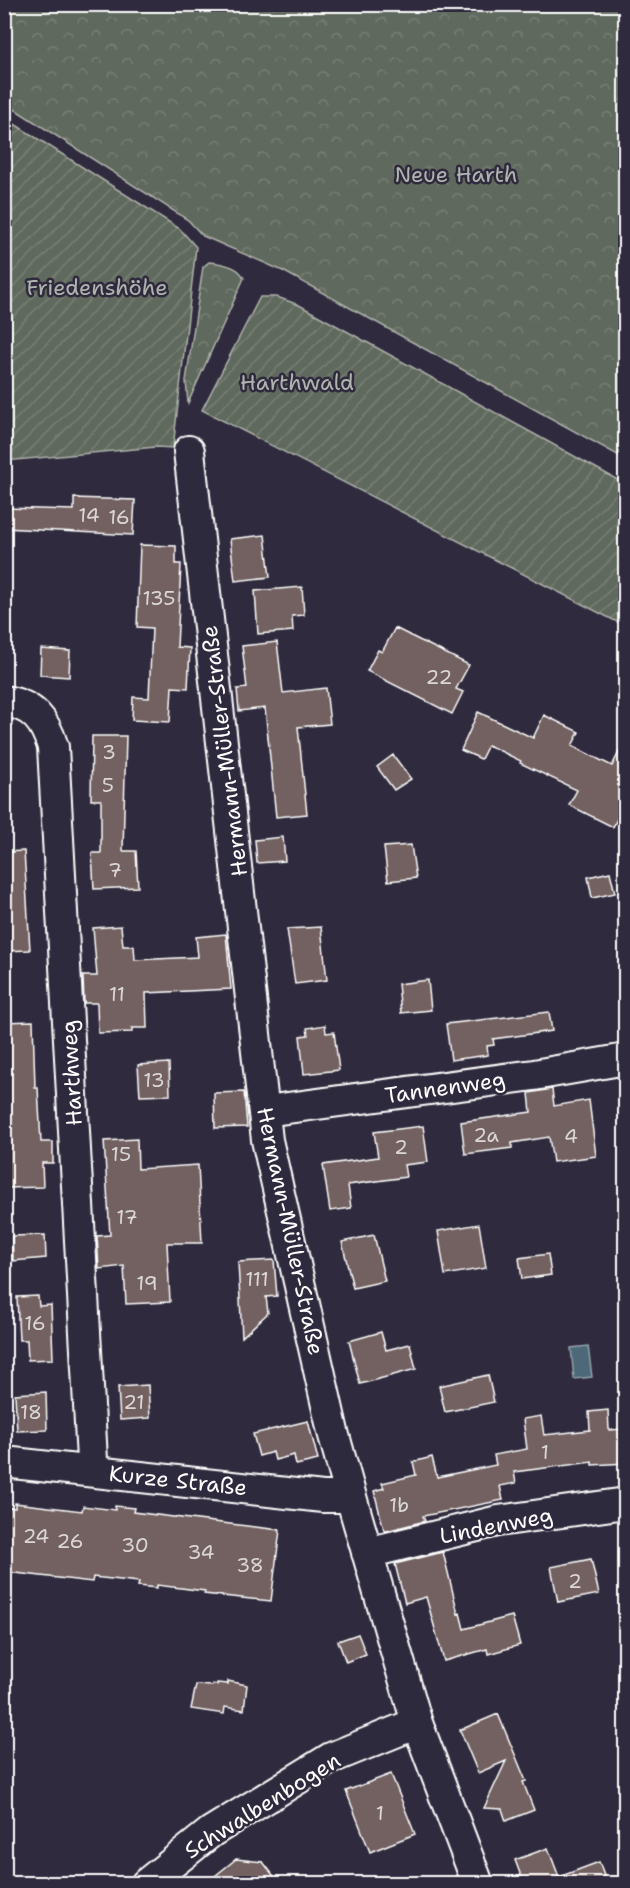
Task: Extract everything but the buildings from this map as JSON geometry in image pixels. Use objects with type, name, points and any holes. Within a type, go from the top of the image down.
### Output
[{"type":"street","name":"Hermann-Müller-Straße","points":[[189,451],[270,1151],[333,1432],[367,1554],[417,1723],[478,1884]]},
{"type":"street","name":"Harthweg","points":[[4,702],[17,703],[35,712],[47,728],[53,747],[91,1471]]},
{"type":"street","name":"Tannenweg","points":[[265,1111],[534,1075],[626,1059]]},
{"type":"street","name":"Kurze Straße","points":[[4,1462],[323,1497],[351,1497]]},
{"type":"street","name":"Lindenweg","points":[[367,1554],[498,1521],[626,1503]]},
{"type":"street","name":"Schwalbenbogen","points":[[156,1881],[211,1832],[331,1758],[417,1723]]},
{"type":"green space","name":"Neue Harth","points":[[4,5],[625,5],[625,459],[283,271],[203,236],[188,220],[5,103]]},
{"type":"green space","name":"Friedenshöhe","points":[[5,118],[180,229],[196,247],[173,448],[156,447],[5,461]]},
{"type":"green space","points":[[209,262],[234,268],[244,278],[188,403],[186,381],[203,267]]},
{"type":"green space","name":"Harthwald","points":[[260,297],[277,297],[299,305],[625,484],[625,626],[202,410]]},
{"type":"water","points":[[588,1346],[592,1377],[574,1379],[571,1348]]}]
